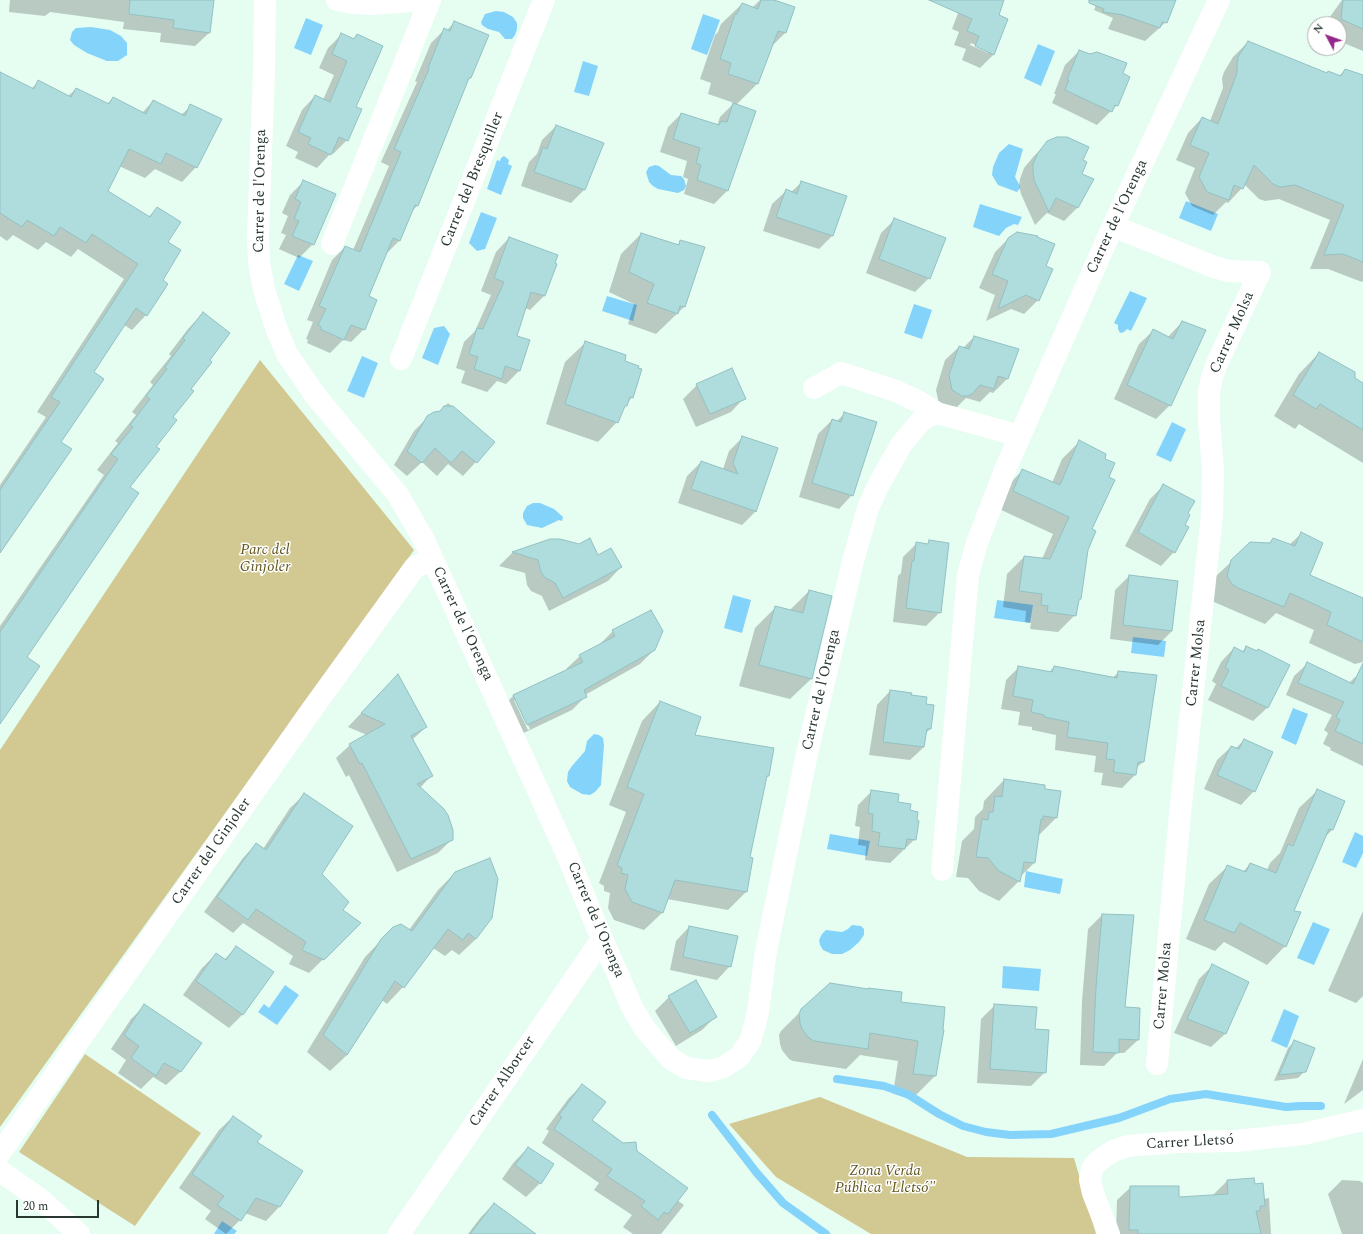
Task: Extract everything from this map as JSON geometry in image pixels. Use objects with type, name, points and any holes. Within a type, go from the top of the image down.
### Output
[{"type":"street","name":"Carrer de l'Orenga","points":[[265,0],[258,235],[259,262],[266,297],[277,330],[287,354],[315,395],[398,495],[424,540],[565,850],[633,1009],[645,1029],[671,1059],[686,1068],[710,1071],[724,1067],[740,1056],[750,1041],[758,1012],[766,951],[808,749],[862,526],[878,486],[901,445],[920,422],[937,413]]},
{"type":"street","points":[[332,244],[429,0],[371,4],[337,0]]},
{"type":"street","name":"Carrer del Bresquiller","points":[[401,359],[544,0]]},
{"type":"street","name":"Carrer de l'Orenga","points":[[942,870],[968,575],[977,543],[1005,470],[1113,226],[1219,0]]},
{"type":"street","name":"Carrer Molsa","points":[[1113,226],[1214,267],[1228,271],[1260,272],[1218,360],[1209,392],[1209,421],[1213,469],[1212,515],[1180,814],[1157,1064]]},
{"type":"street","points":[[814,388],[841,373],[896,391],[937,413],[1020,436]]},
{"type":"street","name":"Carrer del Ginjoler","points":[[0,1153],[308,715],[415,567],[433,560]]},
{"type":"street","name":"Carrer Alborcer","points":[[406,1231],[602,938]]},
{"type":"street","name":"Carrer Lletsó","points":[[1109,1234],[1093,1193],[1090,1180],[1092,1169],[1097,1162],[1113,1151],[1128,1146],[1178,1142],[1236,1141],[1303,1134],[1363,1120]]},
{"type":"street","points":[[0,1171],[40,1199],[79,1234]]},
{"type":"green space","name":"Parc del Ginjoler","points":[[260,360],[414,550],[0,1127],[0,750]]},
{"type":"green space","points":[[85,1054],[201,1133],[135,1226],[19,1152]]},
{"type":"green space","name":"Zona Verda Pública \"Lletsó\"","points":[[820,1097],[967,1157],[1074,1158],[1096,1234],[871,1234],[776,1177],[729,1124]]},
{"type":"water","points":[[496,11],[504,12],[513,17],[517,23],[517,29],[512,39],[505,39],[499,32],[488,29],[482,25],[481,22],[485,14]]},
{"type":"water","points":[[703,14],[720,20],[707,55],[691,49]]},
{"type":"water","points":[[306,18],[323,25],[311,55],[294,48]]},
{"type":"water","points":[[91,27],[110,30],[121,36],[127,43],[127,55],[118,61],[107,61],[87,53],[74,45],[70,40],[72,32],[76,28]]},
{"type":"water","points":[[1038,44],[1055,51],[1041,86],[1024,78]]},
{"type":"water","points":[[583,61],[598,66],[589,96],[574,92]]},
{"type":"water","points":[[1009,144],[1023,149],[1015,177],[1020,188],[1017,192],[998,185],[992,175],[993,167],[999,153]]},
{"type":"water","points":[[504,156],[509,160],[508,164],[512,166],[501,195],[487,189],[497,160],[500,161]]},
{"type":"water","points":[[655,165],[659,166],[671,175],[681,176],[684,179],[686,186],[684,190],[678,193],[658,189],[653,186],[649,182],[646,172],[649,167]]},
{"type":"water","points":[[1186,201],[1218,214],[1211,231],[1179,218]]},
{"type":"water","points":[[980,204],[1022,217],[1018,225],[1014,224],[1006,228],[999,236],[973,227]]},
{"type":"water","points":[[481,212],[497,218],[485,249],[477,251],[469,243]]},
{"type":"water","points":[[298,255],[313,261],[299,291],[284,284]]},
{"type":"water","points":[[1130,291],[1147,298],[1131,331],[1127,329],[1120,333],[1118,325],[1114,323]]},
{"type":"water","points":[[607,296],[637,305],[633,321],[602,311]]},
{"type":"water","points":[[914,304],[932,310],[922,339],[904,333]]},
{"type":"water","points":[[444,326],[450,334],[438,365],[422,358],[434,328]]},
{"type":"water","points":[[362,356],[378,363],[364,398],[347,391]]},
{"type":"water","points":[[1172,422],[1186,429],[1171,462],[1156,455]]},
{"type":"water","points":[[533,503],[540,503],[554,509],[563,517],[562,521],[559,520],[542,528],[527,525],[523,518],[523,513],[527,506]]},
{"type":"water","points":[[733,595],[751,600],[742,633],[724,628]]},
{"type":"water","points":[[997,600],[1033,605],[1030,623],[994,618]]},
{"type":"water","points":[[1133,637],[1166,641],[1164,657],[1131,653]]},
{"type":"water","points":[[1293,708],[1308,714],[1296,745],[1281,738]]},
{"type":"water","points":[[594,734],[603,738],[604,745],[601,785],[590,795],[582,794],[570,787],[567,781],[568,772],[585,751],[587,741]]},
{"type":"water","points":[[1355,832],[1363,836],[1363,853],[1356,868],[1342,862]]},
{"type":"water","points":[[830,834],[870,841],[867,856],[827,849]]},
{"type":"water","points":[[1026,871],[1063,879],[1060,894],[1024,887]]},
{"type":"water","points":[[1313,922],[1330,929],[1314,965],[1297,958]]},
{"type":"water","points":[[852,925],[861,926],[864,929],[864,935],[850,950],[842,954],[832,954],[823,950],[819,940],[826,930],[842,932]]},
{"type":"water","points":[[1003,966],[1041,969],[1039,991],[1002,988]]},
{"type":"water","points":[[285,985],[299,995],[277,1025],[258,1012],[264,1004],[269,1008]]},
{"type":"water","points":[[1284,1009],[1299,1016],[1287,1048],[1271,1041]]},
{"type":"water","points":[[222,1221],[237,1231],[234,1234],[214,1234]]},
{"type":"building","points":[[130,0],[214,0],[210,33],[173,28],[174,20],[129,14]]},
{"type":"building","points":[[761,0],[774,0],[795,7],[786,33],[778,31],[758,84],[728,74],[731,63],[720,59],[735,14],[737,14],[742,3],[758,9]]},
{"type":"building","points":[[929,0],[1004,0],[999,15],[1008,19],[994,55],[975,46],[979,36],[967,31],[972,19]]},
{"type":"building","points":[[1089,0],[1176,0],[1167,23],[1162,22],[1160,28],[1123,15],[1103,12],[1104,9],[1089,3]]},
{"type":"building","points":[[1343,0],[1363,0],[1363,29],[1347,22],[1347,16],[1341,16]]},
{"type":"building","points":[[454,21],[489,35],[471,78],[469,78],[418,206],[415,205],[400,241],[393,238],[369,296],[377,300],[365,330],[351,325],[344,340],[320,329],[321,327],[318,325],[326,309],[319,306],[345,246],[360,252],[401,152],[394,149],[429,69],[428,68],[444,28],[450,31]]},
{"type":"building","points":[[341,33],[354,39],[357,34],[383,46],[356,107],[362,109],[348,141],[339,137],[331,155],[308,144],[311,138],[298,132],[315,95],[330,102],[347,61],[332,54]]},
{"type":"building","points":[[1248,41],[1327,73],[1328,71],[1341,76],[1345,69],[1363,75],[1363,262],[1343,254],[1324,255],[1344,205],[1295,185],[1280,187],[1273,184],[1254,165],[1243,189],[1234,185],[1229,200],[1207,192],[1199,177],[1209,153],[1190,145],[1202,117],[1218,124],[1237,73],[1238,57]]},
{"type":"building","points":[[1079,50],[1090,54],[1097,52],[1127,63],[1123,73],[1130,77],[1118,106],[1115,105],[1112,112],[1065,90],[1069,80],[1067,80]]},
{"type":"building","points":[[0,72],[34,89],[38,80],[71,97],[76,88],[109,104],[113,97],[146,114],[153,100],[185,116],[190,104],[222,119],[197,168],[166,153],[161,164],[129,149],[108,191],[150,217],[157,207],[181,222],[168,242],[181,250],[163,280],[168,284],[147,316],[136,308],[94,372],[104,379],[61,442],[72,449],[0,553],[0,490],[60,402],[51,397],[138,264],[92,234],[86,243],[60,227],[54,236],[27,220],[22,227],[0,213]]},
{"type":"building","points":[[733,103],[756,111],[728,191],[697,180],[701,165],[696,163],[700,148],[673,139],[681,113],[719,125],[721,121],[727,122]]},
{"type":"building","points":[[556,125],[604,143],[585,190],[534,172],[543,147],[547,149]]},
{"type":"building","points":[[1057,137],[1067,137],[1089,147],[1083,160],[1087,162],[1082,174],[1094,179],[1078,208],[1056,198],[1049,212],[1034,180],[1033,164],[1038,153],[1047,141]]},
{"type":"building","points":[[303,180],[336,194],[314,245],[292,236],[299,221],[294,219],[301,202],[295,199]]},
{"type":"building","points":[[801,181],[847,196],[833,236],[776,217],[786,189],[797,194]]},
{"type":"building","points":[[894,218],[946,238],[930,279],[879,259]]},
{"type":"building","points":[[1017,232],[1038,236],[1037,237],[1055,244],[1046,266],[1053,269],[1039,301],[1026,295],[998,309],[1008,281],[992,274],[1008,238]]},
{"type":"building","points":[[641,233],[679,245],[680,240],[705,247],[685,307],[680,306],[678,314],[647,303],[654,284],[629,272]]},
{"type":"building","points":[[509,237],[558,255],[555,263],[557,264],[545,296],[531,292],[517,336],[530,340],[520,371],[505,366],[502,379],[474,369],[478,357],[469,354],[477,328],[483,329],[504,282],[494,278]]},
{"type":"building","points":[[203,312],[230,333],[210,360],[212,362],[191,389],[194,391],[173,417],[177,420],[156,447],[160,449],[130,487],[139,493],[27,657],[40,666],[0,724],[0,632],[118,459],[111,454],[133,427],[130,425],[150,399],[146,396],[167,369],[165,367],[185,340],[183,338]]},
{"type":"building","points":[[1182,321],[1206,330],[1171,406],[1127,385],[1153,329],[1173,339]]},
{"type":"building","points":[[974,336],[1019,349],[1008,379],[998,376],[994,389],[980,385],[972,394],[962,396],[952,390],[949,375],[959,346],[969,349]]},
{"type":"building","points":[[585,341],[626,355],[625,361],[639,366],[638,368],[642,369],[633,398],[630,397],[618,423],[565,404]]},
{"type":"building","points":[[1319,352],[1355,372],[1355,378],[1363,383],[1363,430],[1320,404],[1316,409],[1293,395]]},
{"type":"building","points":[[732,368],[746,399],[710,414],[696,384]]},
{"type":"building","points":[[444,406],[453,406],[495,442],[477,463],[462,451],[451,463],[435,448],[422,463],[407,451],[427,416],[434,412],[440,411]]},
{"type":"building","points":[[844,412],[877,422],[853,496],[812,483],[832,419],[841,422]]},
{"type":"building","points":[[742,436],[778,448],[756,512],[691,489],[701,461],[738,474],[733,463]]},
{"type":"building","points":[[1079,440],[1106,454],[1105,459],[1115,463],[1109,477],[1115,480],[1092,529],[1096,531],[1088,550],[1081,599],[1079,600],[1076,616],[1047,612],[1048,606],[1041,605],[1042,594],[1019,591],[1024,556],[1050,559],[1069,517],[1013,491],[1022,469],[1060,485]]},
{"type":"building","points":[[1163,484],[1195,501],[1188,513],[1190,515],[1185,525],[1189,527],[1175,553],[1138,532]]},
{"type":"building","points":[[1301,532],[1323,543],[1310,575],[1363,598],[1363,642],[1327,625],[1331,612],[1290,593],[1284,607],[1238,588],[1232,584],[1227,576],[1231,560],[1250,542],[1270,543],[1273,538],[1295,546]]},
{"type":"building","points":[[590,538],[598,555],[611,548],[622,567],[563,598],[555,583],[544,577],[538,560],[512,552],[550,539],[560,539],[579,544]]},
{"type":"building","points":[[929,540],[949,543],[941,613],[906,608],[916,542],[928,544]]},
{"type":"building","points":[[1129,575],[1178,581],[1172,631],[1123,625]]},
{"type":"building","points":[[809,590],[832,596],[812,679],[759,665],[775,606],[803,613]]},
{"type":"building","points":[[651,610],[663,631],[655,650],[584,690],[587,697],[527,725],[513,695],[583,662],[579,655],[615,636],[612,630]]},
{"type":"building","points":[[1246,646],[1257,651],[1258,649],[1290,665],[1268,708],[1221,686],[1229,670],[1225,668],[1234,647],[1244,652]]},
{"type":"building","points":[[1307,662],[1353,684],[1363,663],[1363,744],[1335,731],[1340,720],[1336,717],[1344,702],[1298,683]]},
{"type":"building","points":[[1018,666],[1052,672],[1054,666],[1117,678],[1118,671],[1157,675],[1144,762],[1138,762],[1136,775],[1113,772],[1115,760],[1106,759],[1108,743],[1067,737],[1069,722],[1044,717],[1044,715],[1031,712],[1033,700],[1013,696]]},
{"type":"building","points":[[398,674],[427,727],[411,736],[433,776],[417,784],[444,809],[448,815],[453,830],[453,840],[411,859],[362,763],[360,764],[349,744],[385,724],[361,713]]},
{"type":"building","points":[[890,690],[927,697],[926,704],[934,705],[931,729],[927,729],[924,747],[883,742]]},
{"type":"building","points":[[660,701],[701,717],[695,735],[774,748],[750,857],[753,858],[747,892],[675,880],[663,913],[632,902],[625,889],[628,875],[621,873],[622,868],[617,865],[644,794],[627,787]]},
{"type":"building","points":[[1244,739],[1273,752],[1255,792],[1217,775],[1231,746],[1239,749]]},
{"type":"building","points":[[1004,779],[1045,785],[1045,789],[1061,791],[1057,818],[1043,816],[1043,820],[1041,819],[1035,863],[1024,862],[1020,882],[999,871],[988,858],[976,857],[982,819],[988,820],[989,812],[993,812],[995,796],[1002,797]]},
{"type":"building","points":[[1317,789],[1345,801],[1333,830],[1329,829],[1294,911],[1301,912],[1286,947],[1240,923],[1234,933],[1204,920],[1227,865],[1246,872],[1250,863],[1276,873],[1288,844],[1293,846]]},
{"type":"building","points":[[871,790],[899,794],[898,802],[911,804],[910,810],[918,812],[917,820],[919,821],[916,840],[907,839],[905,849],[878,846],[880,833],[872,831],[873,814],[868,813]]},
{"type":"building","points":[[304,793],[353,826],[322,874],[349,902],[343,910],[361,923],[324,960],[302,950],[306,942],[256,909],[248,920],[217,897],[256,843],[266,850]]},
{"type":"building","points":[[490,858],[498,879],[492,918],[476,939],[468,933],[463,940],[448,929],[404,988],[395,981],[347,1055],[323,1035],[381,939],[393,927],[401,924],[412,931],[455,872]]},
{"type":"building","points":[[1102,914],[1134,915],[1125,1007],[1140,1008],[1139,1040],[1119,1039],[1119,1053],[1093,1052],[1096,987]]},
{"type":"building","points":[[689,926],[738,936],[731,967],[683,957]]},
{"type":"building","points":[[236,946],[274,972],[243,1015],[196,981],[216,953],[226,960]]},
{"type":"building","points":[[1212,964],[1249,982],[1226,1034],[1187,1019]]},
{"type":"building","points":[[696,980],[717,1017],[690,1033],[668,996]]},
{"type":"building","points":[[830,983],[868,989],[902,992],[901,1002],[945,1007],[944,1030],[936,1076],[913,1074],[918,1041],[870,1033],[868,1049],[814,1041],[809,1038],[802,1029],[799,1014],[801,1009]]},
{"type":"building","points":[[144,1004],[202,1043],[181,1072],[164,1063],[156,1076],[131,1058],[139,1046],[124,1035]]},
{"type":"building","points":[[994,1004],[1037,1007],[1035,1029],[1049,1030],[1046,1073],[990,1069]]},
{"type":"building","points":[[1294,1040],[1315,1048],[1306,1072],[1279,1075]]},
{"type":"building","points":[[582,1084],[606,1102],[592,1120],[623,1143],[636,1142],[637,1151],[688,1188],[668,1214],[664,1212],[658,1220],[641,1206],[645,1201],[607,1176],[612,1169],[554,1129],[562,1117],[559,1115]]},
{"type":"building","points":[[233,1116],[262,1136],[257,1142],[303,1171],[280,1207],[256,1198],[241,1221],[217,1205],[224,1196],[192,1174]]},
{"type":"building","points":[[528,1147],[554,1164],[541,1184],[515,1165]]},
{"type":"building","points":[[1254,1178],[1255,1184],[1263,1183],[1265,1206],[1260,1206],[1260,1211],[1256,1211],[1261,1234],[1138,1234],[1138,1230],[1129,1230],[1130,1186],[1179,1186],[1179,1197],[1228,1194],[1227,1180]]},
{"type":"building","points":[[494,1203],[509,1214],[536,1234],[470,1234]]},
{"type":"waterway","points":[[837,1079],[884,1086],[909,1095],[939,1114],[963,1126],[986,1132],[1010,1135],[1051,1134],[1119,1118],[1170,1099],[1206,1094],[1286,1107],[1321,1106]]},
{"type":"waterway","points":[[712,1115],[756,1172],[783,1203],[826,1234]]}]
